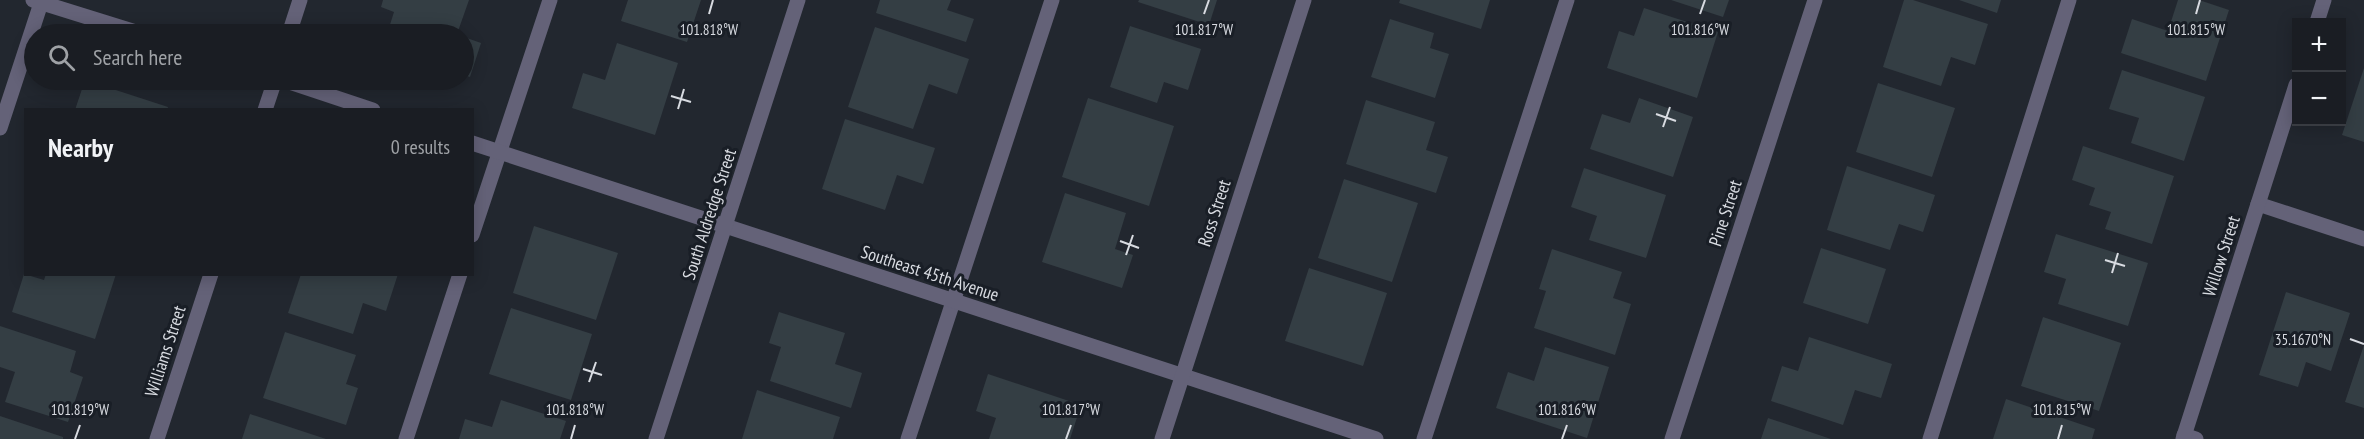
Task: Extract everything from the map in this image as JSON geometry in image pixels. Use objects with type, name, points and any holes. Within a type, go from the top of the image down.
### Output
[{"type":"street","points":[[292,24],[300,0]]},
{"type":"street","points":[[474,230],[550,0]]},
{"type":"street","name":"South Aldredge Street","points":[[656,439],[798,0]]},
{"type":"street","points":[[908,439],[1052,0]]},
{"type":"street","name":"Ross Street","points":[[1162,439],[1304,0]]},
{"type":"street","points":[[1424,439],[1568,0]]},
{"type":"street","name":"Pine Street","points":[[1672,439],[1815,0]]},
{"type":"street","points":[[1930,439],[2069,0]]},
{"type":"street","points":[[2318,18],[2324,0]]},
{"type":"street","points":[[32,24],[39,1],[111,24]]},
{"type":"street","points":[[0,129],[24,50]]},
{"type":"street","points":[[266,108],[272,90]]},
{"type":"street","points":[[313,90],[367,108]]},
{"type":"street","name":"Willow Street","points":[[2188,438],[2292,98]]},
{"type":"street","name":"Southeast 45th Avenue","points":[[474,143],[1376,439]]},
{"type":"street","points":[[2258,204],[2364,239]]},
{"type":"street","name":"Williams Street","points":[[157,439],[210,276]]},
{"type":"street","points":[[406,439],[459,276]]},
{"type":"building","points":[[383,0],[469,0],[461,24],[390,24],[394,12],[381,7]]},
{"type":"building","points":[[628,0],[701,0],[687,42],[621,21]]},
{"type":"building","points":[[880,0],[951,0],[947,10],[974,19],[966,42],[876,13]]},
{"type":"building","points":[[1139,0],[1217,0],[1209,25],[1138,2]]},
{"type":"building","points":[[1400,0],[1490,0],[1481,29],[1399,3]]},
{"type":"building","points":[[1671,0],[1729,0],[1723,17]]},
{"type":"building","points":[[1904,0],[1913,0],[1988,24],[1975,65],[1951,57],[1941,86],[1883,67]]},
{"type":"building","points":[[1959,0],[2001,0],[1997,13]]},
{"type":"building","points":[[2178,0],[2199,0],[2229,10],[2206,81],[2121,53],[2132,19],[2168,31]]},
{"type":"building","points":[[1644,8],[1718,32],[1697,98],[1607,68],[1619,31],[1634,36]]},
{"type":"building","points":[[1390,19],[1434,33],[1430,48],[1449,54],[1435,98],[1371,77]]},
{"type":"building","points":[[1130,26],[1201,49],[1188,90],[1164,82],[1157,103],[1110,87]]},
{"type":"building","points":[[875,27],[969,59],[957,94],[929,84],[913,129],[848,107]]},
{"type":"building","points":[[474,41],[481,43],[474,65]]},
{"type":"building","points":[[617,43],[678,63],[655,135],[572,108],[583,73],[605,80]]},
{"type":"building","points":[[2364,68],[2364,142],[2342,135]]},
{"type":"building","points":[[2122,70],[2205,97],[2184,161],[2131,143],[2139,118],[2109,109]]},
{"type":"building","points":[[1878,83],[1955,108],[1932,177],[1856,152]]},
{"type":"building","points":[[82,90],[116,90],[168,107],[168,108],[76,108]]},
{"type":"building","points":[[1088,98],[1174,126],[1149,206],[1062,177]]},
{"type":"building","points":[[1639,98],[1693,117],[1673,177],[1590,149],[1602,114],[1630,123]]},
{"type":"building","points":[[1366,100],[1435,122],[1426,150],[1448,157],[1436,193],[1346,164]]},
{"type":"building","points":[[845,119],[935,148],[923,184],[897,175],[885,210],[822,189]]},
{"type":"building","points":[[2083,146],[2174,176],[2152,244],[2105,229],[2111,212],[2089,205],[2095,188],[2072,180]]},
{"type":"building","points":[[1847,166],[1935,195],[1923,232],[1899,224],[1890,250],[1827,230]]},
{"type":"building","points":[[1584,168],[1666,195],[1646,258],[1589,240],[1597,216],[1571,207]]},
{"type":"building","points":[[1344,179],[1418,203],[1392,282],[1318,258]]},
{"type":"building","points":[[1065,193],[1126,213],[1115,249],[1133,255],[1122,288],[1042,262]]},
{"type":"building","points":[[534,226],[618,253],[596,320],[513,293]]},
{"type":"building","points":[[2056,234],[2148,263],[2128,326],[2058,304],[2066,279],[2044,272]]},
{"type":"building","points":[[1821,248],[1886,269],[1868,324],[1803,303]]},
{"type":"building","points":[[1552,249],[1622,272],[1613,298],[1631,304],[1615,355],[1534,328],[1546,291],[1539,289]]},
{"type":"building","points":[[1309,268],[1387,293],[1363,366],[1285,341]]},
{"type":"building","points":[[24,274],[24,276],[44,280],[45,276],[115,276],[95,339],[12,312]]},
{"type":"building","points":[[300,276],[397,276],[386,311],[363,303],[353,334],[288,313]]},
{"type":"building","points":[[2286,292],[2350,313],[2331,371],[2306,362],[2298,387],[2259,375]]},
{"type":"building","points":[[511,308],[592,334],[571,400],[489,374]]},
{"type":"building","points":[[779,312],[845,333],[835,364],[862,373],[851,408],[770,381],[781,347],[769,343]]},
{"type":"building","points":[[2043,317],[2121,343],[2099,411],[2021,386]]},
{"type":"building","points":[[0,326],[76,351],[70,372],[83,377],[68,422],[5,402],[15,372],[0,367]]},
{"type":"building","points":[[285,332],[356,355],[346,384],[358,388],[346,425],[263,398]]},
{"type":"building","points":[[1809,337],[1892,364],[1881,398],[1855,390],[1843,425],[1771,401],[1782,366],[1798,371]]},
{"type":"building","points":[[2364,345],[2364,408],[2345,402]]},
{"type":"building","points":[[1545,347],[1609,367],[1587,438],[1496,408],[1508,372],[1534,381]]},
{"type":"building","points":[[988,374],[1081,405],[1070,439],[989,439],[996,418],[976,411]]},
{"type":"building","points":[[757,390],[840,417],[833,439],[742,439]]},
{"type":"building","points":[[2006,399],[2095,429],[2092,439],[1993,439]]},
{"type":"building","points":[[501,400],[566,421],[560,439],[459,439],[465,419],[492,427]]},
{"type":"building","points":[[250,414],[326,439],[242,439]]},
{"type":"building","points":[[0,416],[63,437],[63,439],[0,439]]},
{"type":"building","points":[[1768,418],[1831,439],[1761,439]]}]
